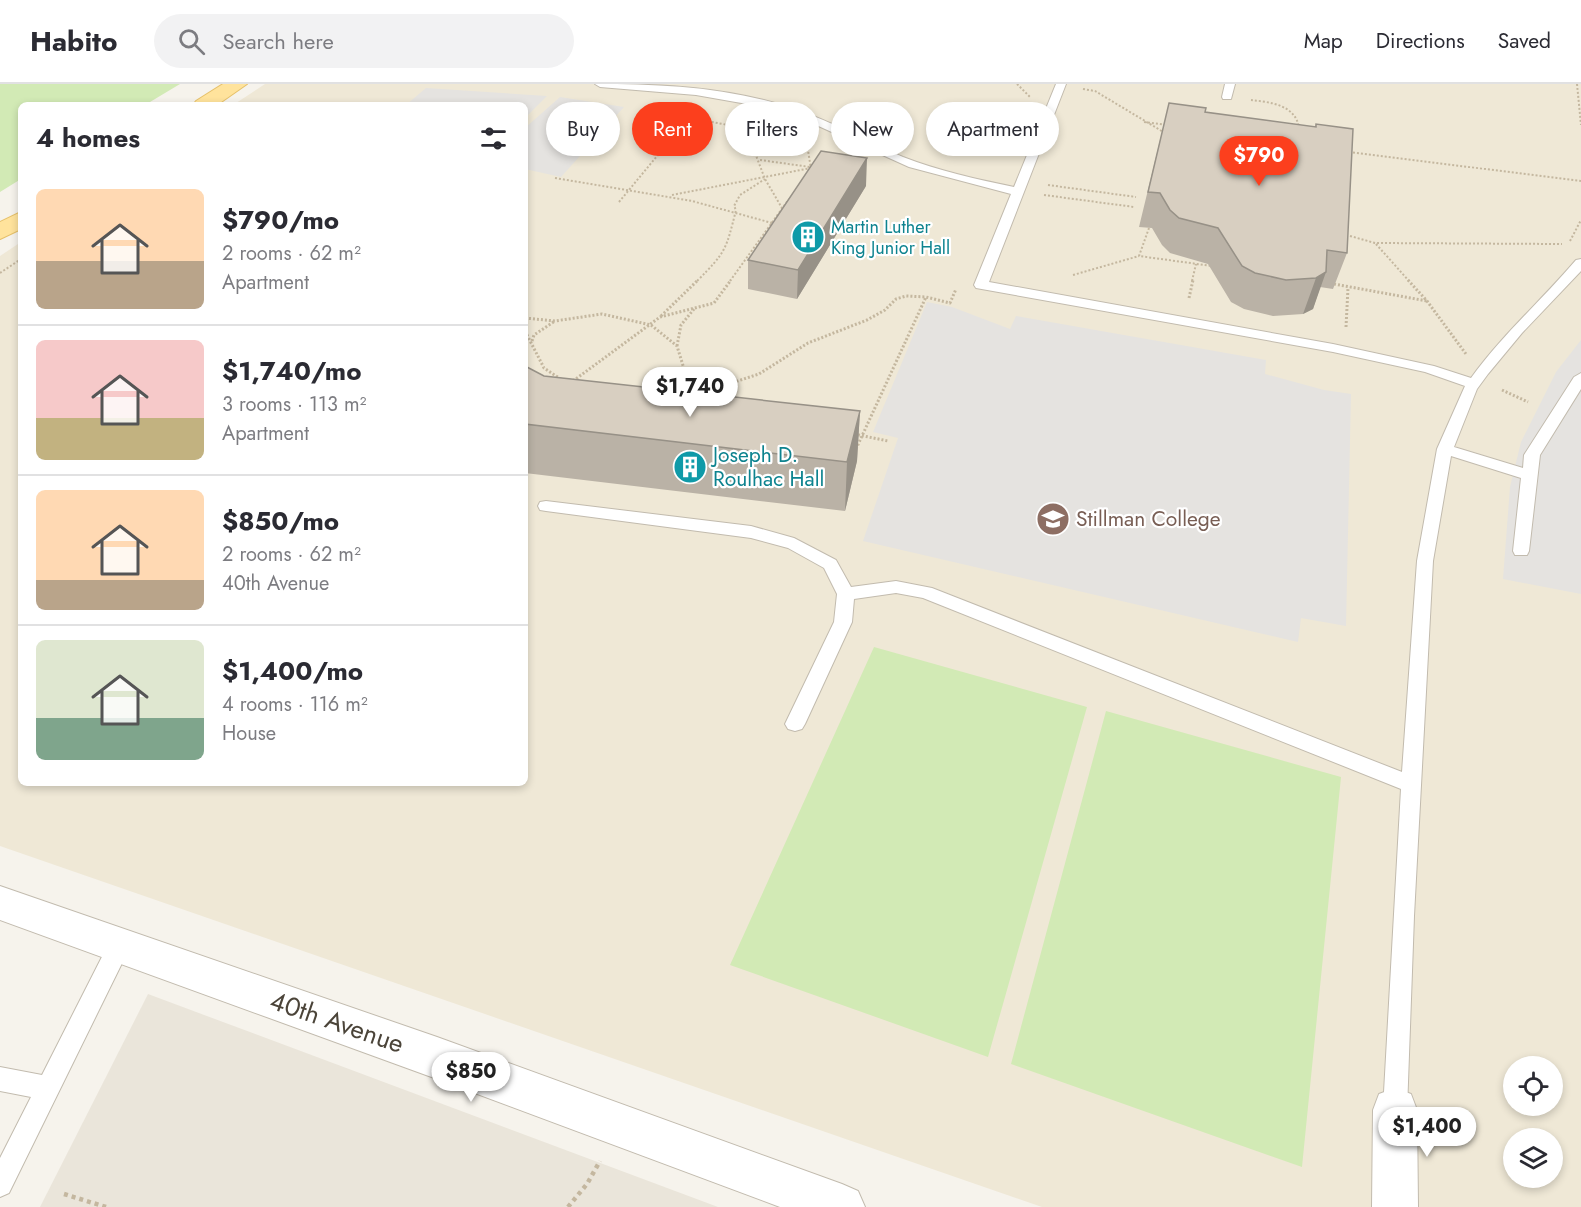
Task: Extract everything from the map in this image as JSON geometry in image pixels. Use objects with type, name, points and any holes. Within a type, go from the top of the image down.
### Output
[{"type":"main road","points":[[208,102],[237,84]]},
{"type":"main road","points":[[0,232],[18,221]]},
{"type":"street","name":"40th Avenue","points":[[0,903],[437,1058],[842,1207]]},
{"type":"street","points":[[1395,1110],[1395,1207]]},
{"type":"lane","points":[[600,84],[668,89],[731,98],[789,110],[846,133],[898,159],[934,172],[1018,192]]},
{"type":"lane","points":[[1061,84],[981,285],[1354,352],[1429,369],[1474,384]]},
{"type":"lane","points":[[1227,97],[1230,84]]},
{"type":"lane","points":[[1395,1110],[1411,784],[1425,561],[1445,449],[1474,384],[1517,330],[1579,267]]},
{"type":"lane","points":[[1521,551],[1532,455],[1581,377]]},
{"type":"lane","points":[[1445,449],[1529,475]]},
{"type":"lane","points":[[546,506],[751,532],[794,544],[830,564],[846,594],[843,622],[795,724]]},
{"type":"lane","points":[[846,594],[896,587],[926,592],[1411,784]]},
{"type":"lane","points":[[0,1184],[119,946]]},
{"type":"lane","points":[[0,1079],[48,1088]]},
{"type":"path","points":[[1017,84],[1032,100]]},
{"type":"path","points":[[1095,91],[1097,84]]},
{"type":"path","points":[[1577,84],[1581,125]]},
{"type":"path","points":[[1078,88],[1095,91],[1171,136]]},
{"type":"path","points":[[1227,97],[1261,102],[1285,109],[1295,115],[1299,123],[1298,134]]},
{"type":"path","points":[[731,98],[733,102]]},
{"type":"path","points":[[1144,122],[1175,127]]},
{"type":"path","points":[[1344,152],[1581,181]]},
{"type":"path","points":[[619,202],[658,156]]},
{"type":"path","points":[[758,156],[765,179],[782,208]]},
{"type":"path","points":[[806,176],[812,168],[810,156]]},
{"type":"path","points":[[760,160],[812,168]]},
{"type":"path","points":[[668,196],[765,179],[812,168]]},
{"type":"path","points":[[555,178],[668,196],[736,210],[772,223]]},
{"type":"path","points":[[569,384],[651,325],[721,257],[728,247],[736,210],[734,206],[740,195],[765,179]]},
{"type":"path","points":[[1041,184],[1136,197]]},
{"type":"path","points":[[660,317],[714,303],[794,192]]},
{"type":"path","points":[[1037,194],[1134,207]]},
{"type":"path","points":[[1564,250],[1571,244],[1581,220]]},
{"type":"path","points":[[1139,256],[1149,228]]},
{"type":"path","points":[[1350,236],[1375,243],[1571,244]]},
{"type":"path","points":[[1375,243],[1426,301],[1470,357]]},
{"type":"path","points":[[1070,276],[1139,256],[1214,267]]},
{"type":"path","points":[[0,273],[18,261]]},
{"type":"path","points":[[1187,308],[1196,264]]},
{"type":"path","points":[[654,392],[662,390],[707,391],[759,374],[808,343],[867,320],[885,310],[896,299],[906,296],[926,297],[950,303],[958,283]]},
{"type":"path","points":[[1334,284],[1426,301]]},
{"type":"path","points":[[1346,334],[1348,288]]},
{"type":"path","points":[[855,452],[865,435],[926,297]]},
{"type":"path","points":[[695,308],[681,325],[677,346],[685,372],[707,391],[724,401]]},
{"type":"path","points":[[528,318],[555,321],[602,314],[651,325],[677,346]]},
{"type":"path","points":[[531,342],[534,335],[555,321]]},
{"type":"path","points":[[528,336],[544,368],[579,388]]},
{"type":"path","points":[[1458,357],[1467,354]]},
{"type":"path","points":[[662,390],[668,382],[685,372]]},
{"type":"path","points":[[1496,387],[1528,402]]},
{"type":"path","points":[[843,432],[888,441]]},
{"type":"path","points":[[568,1207],[587,1184],[619,1125]]},
{"type":"path","points":[[64,1194],[106,1207]]},
{"type":"shaded area","name":"Stillman College","points":[[265,84],[1581,84],[1581,1207],[1042,1207],[0,846],[0,256],[18,244],[18,786],[528,786],[528,102],[238,102]]},
{"type":"shaded area","points":[[426,88],[547,96],[528,115],[528,102],[410,102]]},
{"type":"shaded area","points":[[560,97],[592,102],[554,102]]},
{"type":"shaded area","points":[[546,109],[546,156],[580,156],[561,177],[528,170],[528,125]]},
{"type":"shaded area","points":[[927,302],[952,307],[1010,329],[1016,316],[1266,360],[1265,374],[1324,390],[1351,394],[1346,626],[1301,618],[1298,642],[863,541],[898,438],[873,432]]},
{"type":"shaded area","points":[[1581,340],[1581,594],[1503,579],[1510,487],[1521,442],[1556,372]]},
{"type":"shaded area","points":[[148,994],[718,1207],[40,1207]]},
{"type":"green space","points":[[0,84],[180,84],[150,102],[18,102],[18,181],[0,192]]},
{"type":"green space","points":[[874,647],[1087,707],[988,1057],[730,965]]},
{"type":"green space","points":[[1106,711],[1341,777],[1302,1167],[1011,1064]]},
{"type":"building","points":[[1169,103],[1206,108],[1205,112],[1316,127],[1316,124],[1353,129],[1347,253],[1327,250],[1326,272],[1316,278],[1286,280],[1255,273],[1242,266],[1218,228],[1179,218],[1170,210],[1160,193],[1148,192]]},
{"type":"building","points":[[821,151],[831,153],[831,156],[867,158],[798,270],[748,260],[819,156]]},
{"type":"building","points":[[528,368],[544,376],[860,411],[847,462],[528,424]]},
{"type":"place","name":"Martin Luther King Junior Hall","points":[[808,237]]},
{"type":"place","name":"Joseph D. Roulhac Hall","points":[[690,467]]},
{"type":"place","name":"Stillman College","points":[[1053,519]]}]
